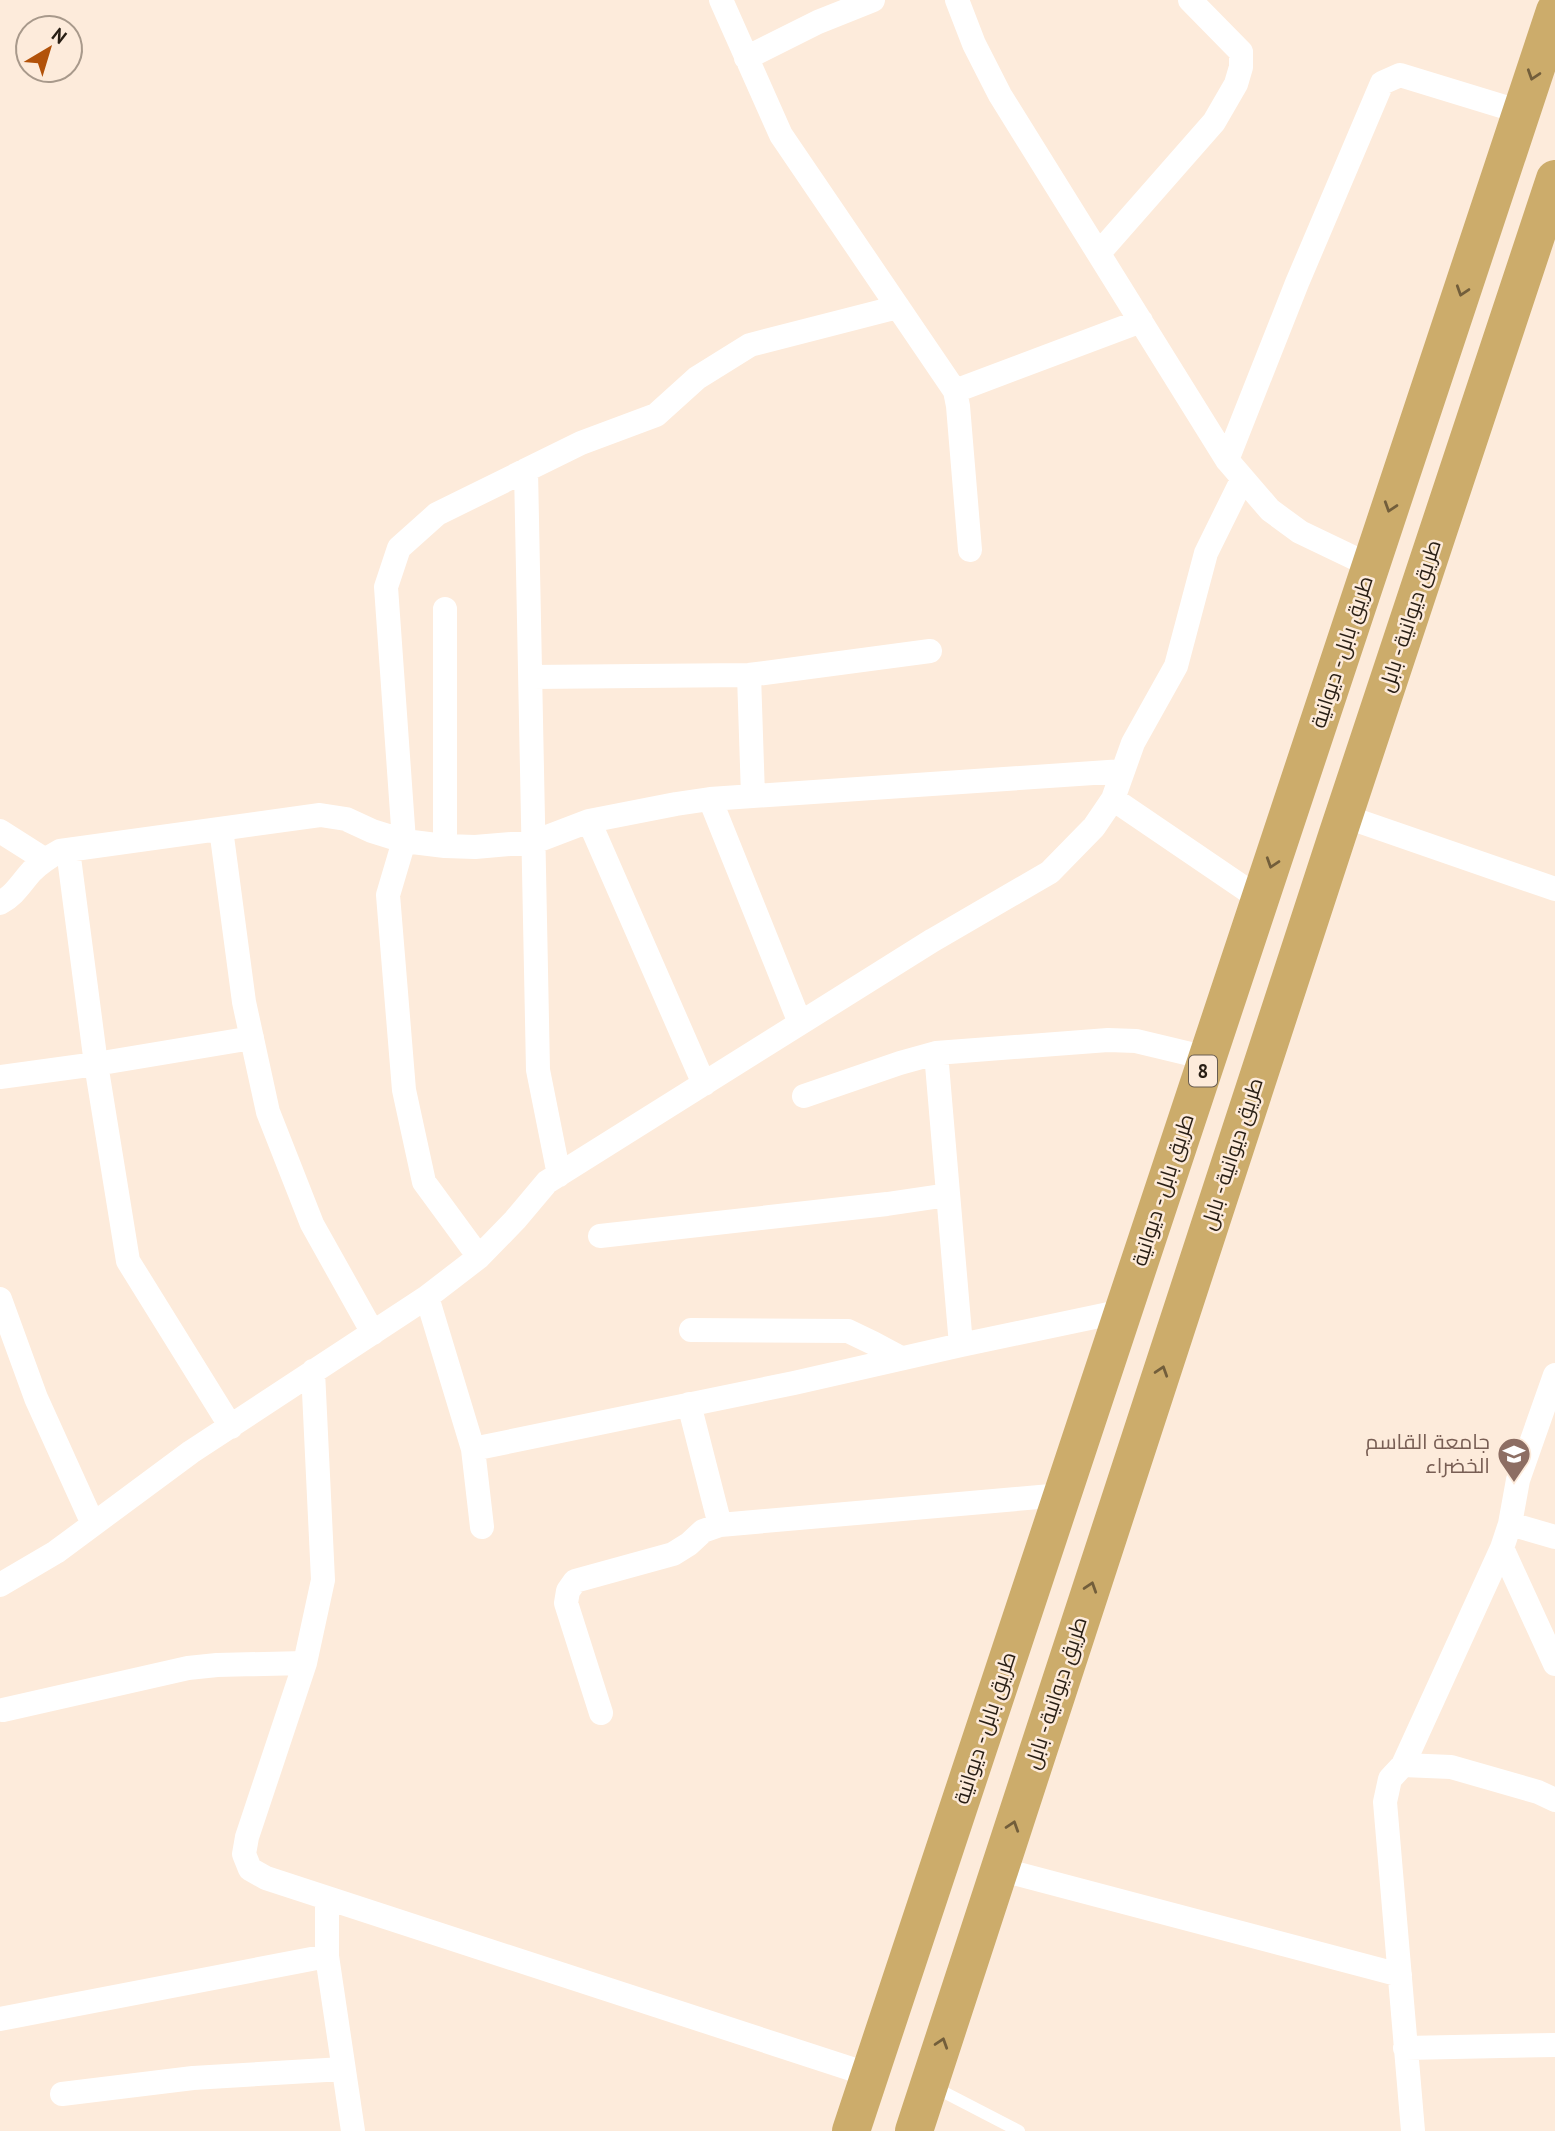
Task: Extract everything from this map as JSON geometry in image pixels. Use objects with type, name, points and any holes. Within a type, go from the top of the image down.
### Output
[{"type":"highway","name":"طريق بابل - ديوانية","points":[[851,2131],[1555,11]]},
{"type":"highway","name":"طريق ديوانية - بابل","points":[[914,2131],[1344,814],[1555,179]]},
{"type":"highway","points":[[1294,798],[1311,789],[1326,797],[1336,798],[1344,814]]},
{"type":"highway","points":[[1007,1661],[1009,1672],[1016,1683],[1026,1690],[1050,1690],[1059,1684]]},
{"type":"highway","points":[[986,1726],[1006,1716],[1018,1718],[1028,1724],[1036,1734],[1039,1746]]},
{"type":"street","points":[[721,0],[780,135],[955,391],[970,550]]},
{"type":"street","points":[[746,58],[814,11],[873,0]]},
{"type":"street","points":[[957,0],[974,44],[1000,95],[1227,460],[1270,510],[1300,532],[1371,566]]},
{"type":"street","points":[[1099,253],[1214,122],[1237,84],[1241,52],[1190,0]]},
{"type":"street","points":[[1227,460],[1297,283],[1382,83],[1400,75],[1521,111]]},
{"type":"street","points":[[479,1257],[424,1182],[404,1090],[388,895],[404,841],[386,587],[399,548],[438,513],[581,443],[656,415],[697,378],[750,345],[898,307]]},
{"type":"street","points":[[955,391],[1141,321]]},
{"type":"street","points":[[526,470],[538,1070],[559,1175]]},
{"type":"street","points":[[0,1585],[56,1552],[191,1452],[427,1297],[479,1257],[547,1182],[933,940],[1050,872],[1094,827],[1113,799],[1133,743],[1176,666],[1206,553],[1242,480]]},
{"type":"street","points":[[445,609],[445,846]]},
{"type":"street","points":[[531,677],[748,675],[930,651]]},
{"type":"street","points":[[748,675],[753,796]]},
{"type":"street","points":[[0,903],[14,894],[44,859],[60,851],[320,816],[346,819],[404,841],[475,847],[534,842],[589,821],[710,799],[1123,771]]},
{"type":"street","points":[[710,799],[800,1023]]},
{"type":"street","points":[[1113,799],[1261,899]]},
{"type":"street","points":[[1344,814],[1555,890]]},
{"type":"street","points":[[589,821],[704,1084]]},
{"type":"street","points":[[221,829],[244,1002],[268,1112],[312,1224],[373,1333]]},
{"type":"street","points":[[0,831],[44,859]]},
{"type":"street","points":[[68,850],[96,1064],[128,1261],[231,1427]]},
{"type":"street","points":[[0,1077],[252,1038]]},
{"type":"street","points":[[804,1096],[900,1062],[936,1054],[1108,1040],[1136,1041],[1207,1058]]},
{"type":"street","points":[[936,1054],[961,1345]]},
{"type":"street","points":[[600,1236],[948,1195]]},
{"type":"street","points":[[427,1297],[474,1449],[482,1527]]},
{"type":"street","points":[[0,1299],[36,1398],[93,1524]]},
{"type":"street","points":[[474,1449],[1123,1311]]},
{"type":"street","points":[[691,1330],[848,1331],[901,1358]]},
{"type":"street","points":[[313,1371],[323,1580],[305,1663],[247,1837],[244,1854],[250,1869],[266,1878],[327,1899],[870,2075]]},
{"type":"street","points":[[1413,2131],[1385,1802],[1390,1779],[1403,1765],[1502,1548],[1510,1524],[1518,1480],[1555,1375]]},
{"type":"street","points":[[689,1404],[720,1525]]},
{"type":"street","points":[[601,1713],[566,1603],[568,1591],[575,1581],[673,1554],[703,1531],[720,1525],[1062,1495]]},
{"type":"street","points":[[1510,1524],[1555,1536]]},
{"type":"street","points":[[1502,1548],[1555,1664]]},
{"type":"street","points":[[3,1710],[188,1668],[305,1663]]},
{"type":"street","points":[[1403,1765],[1451,1767],[1538,1792],[1555,1800]]},
{"type":"street","points":[[999,1869],[1400,1975]]},
{"type":"street","points":[[327,1899],[327,1956],[353,2131]]},
{"type":"street","points":[[0,2019],[327,1956]]},
{"type":"street","points":[[1405,2048],[1555,2045]]},
{"type":"street","points":[[62,2094],[193,2078],[343,2069]]},
{"type":"lane","points":[[929,2084],[1019,2131]]},
{"type":"place","name":"جامعة القاسم الخضراء","points":[[1514,1484]]}]
